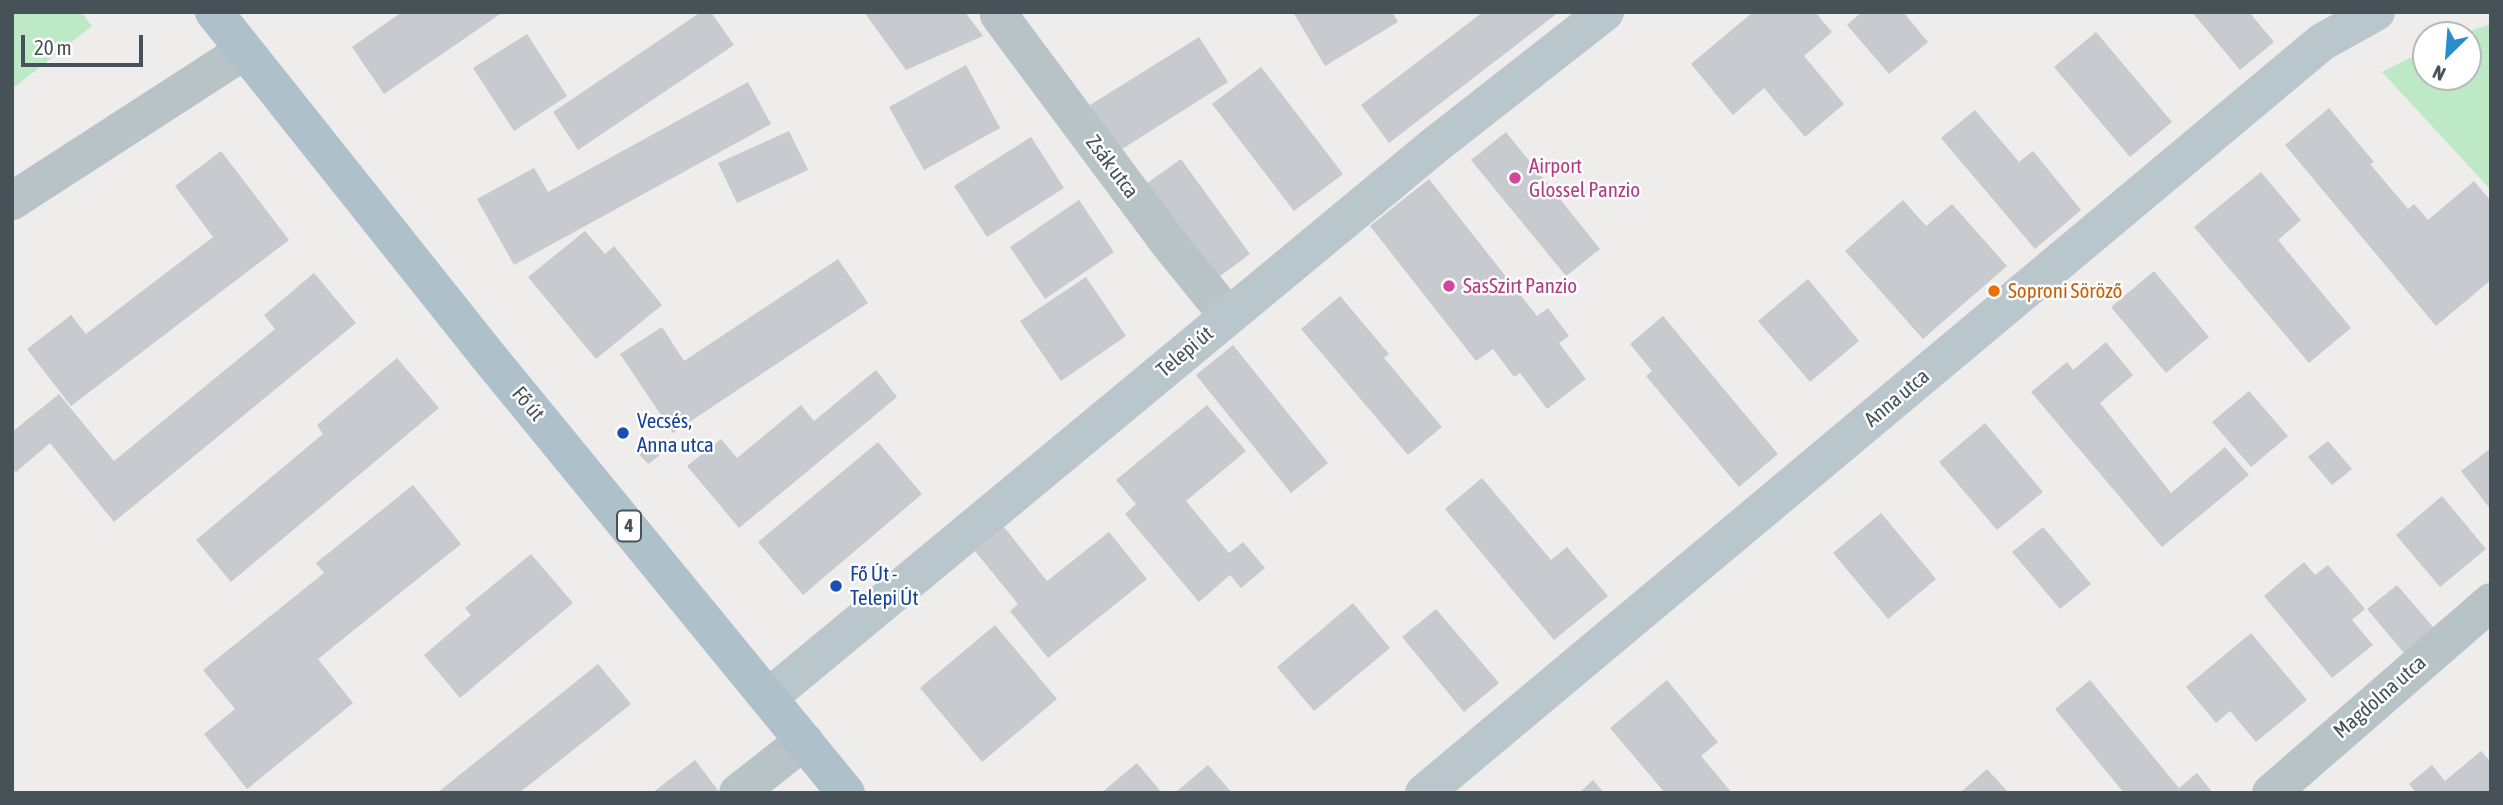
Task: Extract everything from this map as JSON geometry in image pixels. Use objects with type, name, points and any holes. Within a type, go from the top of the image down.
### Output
[{"type":"main road","name":"Fő út","points":[[214,12],[488,356],[846,793]]},
{"type":"main road","name":"Telepi út","points":[[769,697],[1228,316],[1605,12]]},
{"type":"main road","name":"Anna utca","points":[[1424,793],[2322,42],[2376,12]]},
{"type":"street","name":"Zsák utca","points":[[999,15],[1168,242],[1228,316]]},
{"type":"street","points":[[12,201],[244,51]]},
{"type":"street","name":"Magdolna utca","points":[[2271,793],[2491,602]]},
{"type":"street","points":[[738,793],[804,741]]},
{"type":"green space","points":[[12,12],[81,12],[92,26],[12,89]]},
{"type":"green space","points":[[2491,24],[2491,190],[2382,72],[2412,57],[2412,91],[2482,91],[2482,27]]},
{"type":"building","points":[[402,12],[503,12],[384,94],[352,47]]},
{"type":"building","points":[[701,12],[711,12],[734,45],[578,150],[553,112]]},
{"type":"building","points":[[864,12],[965,12],[983,36],[906,70]]},
{"type":"building","points":[[1293,12],[1392,12],[1398,22],[1325,66]]},
{"type":"building","points":[[1483,12],[1559,12],[1389,143],[1361,105]]},
{"type":"building","points":[[1753,12],[1815,12],[1832,32],[1804,56],[1844,104],[1805,137],[1764,88],[1733,115],[1691,64]]},
{"type":"building","points":[[1862,12],[1903,12],[1928,42],[1889,74],[1847,25]]},
{"type":"building","points":[[2192,12],[2249,12],[2274,42],[2240,70]]},
{"type":"building","points":[[2096,32],[2172,122],[2130,157],[2054,67]]},
{"type":"building","points":[[527,34],[567,96],[514,131],[473,68]]},
{"type":"building","points":[[1199,37],[1228,82],[1119,151],[1090,105]]},
{"type":"building","points":[[966,65],[1000,128],[924,170],[889,107]]},
{"type":"building","points":[[1261,67],[1343,174],[1294,211],[1212,104]]},
{"type":"building","points":[[748,82],[771,124],[514,265],[477,199],[534,168],[548,192]]},
{"type":"building","points":[[2329,108],[2374,162],[2370,164],[2408,209],[2414,204],[2428,220],[2474,181],[2491,201],[2491,280],[2436,326],[2285,145]]},
{"type":"building","points":[[1975,110],[2019,162],[2033,151],[2081,210],[2035,249],[1941,138]]},
{"type":"building","points":[[789,131],[808,170],[737,203],[718,163]]},
{"type":"building","points":[[1506,132],[1600,249],[1566,276],[1471,160]]},
{"type":"building","points":[[1031,137],[1064,188],[987,237],[954,186]]},
{"type":"building","points":[[221,151],[289,240],[71,406],[27,349],[71,315],[86,334],[213,237],[175,186]]},
{"type":"building","points":[[1181,159],[1250,254],[1212,282],[1143,186]]},
{"type":"building","points":[[2261,172],[2301,220],[2278,240],[2351,328],[2309,363],[2194,227]]},
{"type":"building","points":[[1429,179],[1537,316],[1548,308],[1569,336],[1559,343],[1586,379],[1547,409],[1520,373],[1514,377],[1493,349],[1476,361],[1370,226]]},
{"type":"building","points":[[1079,200],[1114,252],[1045,299],[1010,247]]},
{"type":"building","points":[[1903,200],[1926,226],[1952,204],[2007,266],[1923,339],[1845,251]]},
{"type":"building","points":[[585,231],[605,254],[614,246],[662,305],[596,359],[528,277]]},
{"type":"building","points":[[838,259],[868,303],[673,433],[620,354],[662,327],[684,361]]},
{"type":"building","points":[[2154,271],[2209,337],[2166,373],[2111,307]]},
{"type":"building","points":[[314,273],[356,323],[114,522],[50,443],[16,472],[12,468],[12,432],[59,394],[114,461],[275,329],[264,315]]},
{"type":"building","points":[[1086,277],[1126,336],[1061,381],[1020,321]]},
{"type":"building","points":[[1808,279],[1859,341],[1810,382],[1758,321]]},
{"type":"building","points":[[1340,296],[1389,354],[1384,358],[1442,427],[1408,455],[1301,329]]},
{"type":"building","points":[[1663,316],[1778,454],[1739,487],[1646,376],[1652,371],[1630,344]]},
{"type":"building","points":[[2106,342],[2133,375],[2100,403],[2171,493],[2225,447],[2249,475],[2162,547],[2031,392],[2067,362],[2073,370]]},
{"type":"building","points":[[1233,345],[1328,463],[1291,493],[1196,375]]},
{"type":"building","points":[[397,358],[439,408],[231,582],[196,540],[323,434],[317,425]]},
{"type":"building","points":[[876,370],[897,397],[739,528],[687,466],[721,439],[737,458],[801,405],[814,421]]},
{"type":"building","points":[[2249,391],[2288,436],[2251,467],[2212,422]]},
{"type":"building","points":[[1207,405],[1246,451],[1186,501],[1229,553],[1243,542],[1265,568],[1241,588],[1230,575],[1199,602],[1125,514],[1136,504],[1116,480]]},
{"type":"building","points":[[1985,423],[2043,492],[1997,530],[1939,462]]},
{"type":"building","points":[[647,441],[660,455],[648,464],[637,452]]},
{"type":"building","points":[[2328,441],[2352,469],[2332,485],[2308,457]]},
{"type":"building","points":[[878,442],[922,494],[803,595],[758,542]]},
{"type":"building","points":[[2491,448],[2491,510],[2461,471]]},
{"type":"building","points":[[1482,478],[1551,560],[1567,547],[1608,596],[1554,640],[1445,509]]},
{"type":"building","points":[[413,485],[461,544],[318,659],[353,703],[247,789],[204,734],[235,709],[203,670],[324,573],[316,563]]},
{"type":"building","points":[[2442,496],[2486,549],[2440,587],[2396,535]]},
{"type":"building","points":[[1881,513],[1936,579],[1888,619],[1833,553]]},
{"type":"building","points":[[1004,527],[1047,581],[1109,532],[1147,579],[1048,658],[1010,611],[1018,604],[975,551]]},
{"type":"building","points":[[2043,527],[2091,584],[2060,609],[2012,552]]},
{"type":"building","points":[[531,554],[573,603],[460,698],[424,655],[471,615],[465,608]]},
{"type":"building","points":[[2304,562],[2315,575],[2328,565],[2365,609],[2352,620],[2373,645],[2332,678],[2264,596]]},
{"type":"building","points":[[2397,585],[2434,628],[2404,653],[2367,609]]},
{"type":"building","points":[[1353,603],[1390,648],[1314,711],[1277,667]]},
{"type":"building","points":[[1436,609],[1499,683],[1464,712],[1402,637]]},
{"type":"building","points":[[995,625],[1057,699],[982,762],[920,688]]},
{"type":"building","points":[[2251,633],[2307,700],[2256,742],[2230,711],[2216,723],[2186,687]]},
{"type":"building","points":[[598,664],[631,704],[519,793],[437,793]]},
{"type":"building","points":[[1667,680],[1718,742],[1701,756],[1732,793],[1665,793],[1610,728]]},
{"type":"building","points":[[2090,680],[2179,788],[2197,773],[2213,793],[2124,793],[2055,709]]},
{"type":"building","points":[[2481,751],[2491,762],[2491,793],[2416,793],[2409,784],[2432,765],[2445,781]]},
{"type":"building","points":[[695,760],[720,793],[652,793]]},
{"type":"building","points":[[1137,763],[1162,793],[1101,793]]},
{"type":"building","points":[[1208,765],[1232,793],[1175,793]]},
{"type":"building","points":[[1987,769],[2009,793],[1960,793]]},
{"type":"building","points":[[1593,780],[1604,793],[1579,793]]},
{"type":"place","name":"Airport Glossel Panzio","points":[[1515,178]]},
{"type":"place","name":"SasSzirt Panzio","points":[[1449,286]]},
{"type":"place","name":"Soproni Söröző","points":[[1994,291]]},
{"type":"place","name":"Vecsés, Anna utca","points":[[623,433]]},
{"type":"place","name":"Fő Út - Telepi Út","points":[[836,586]]}]
